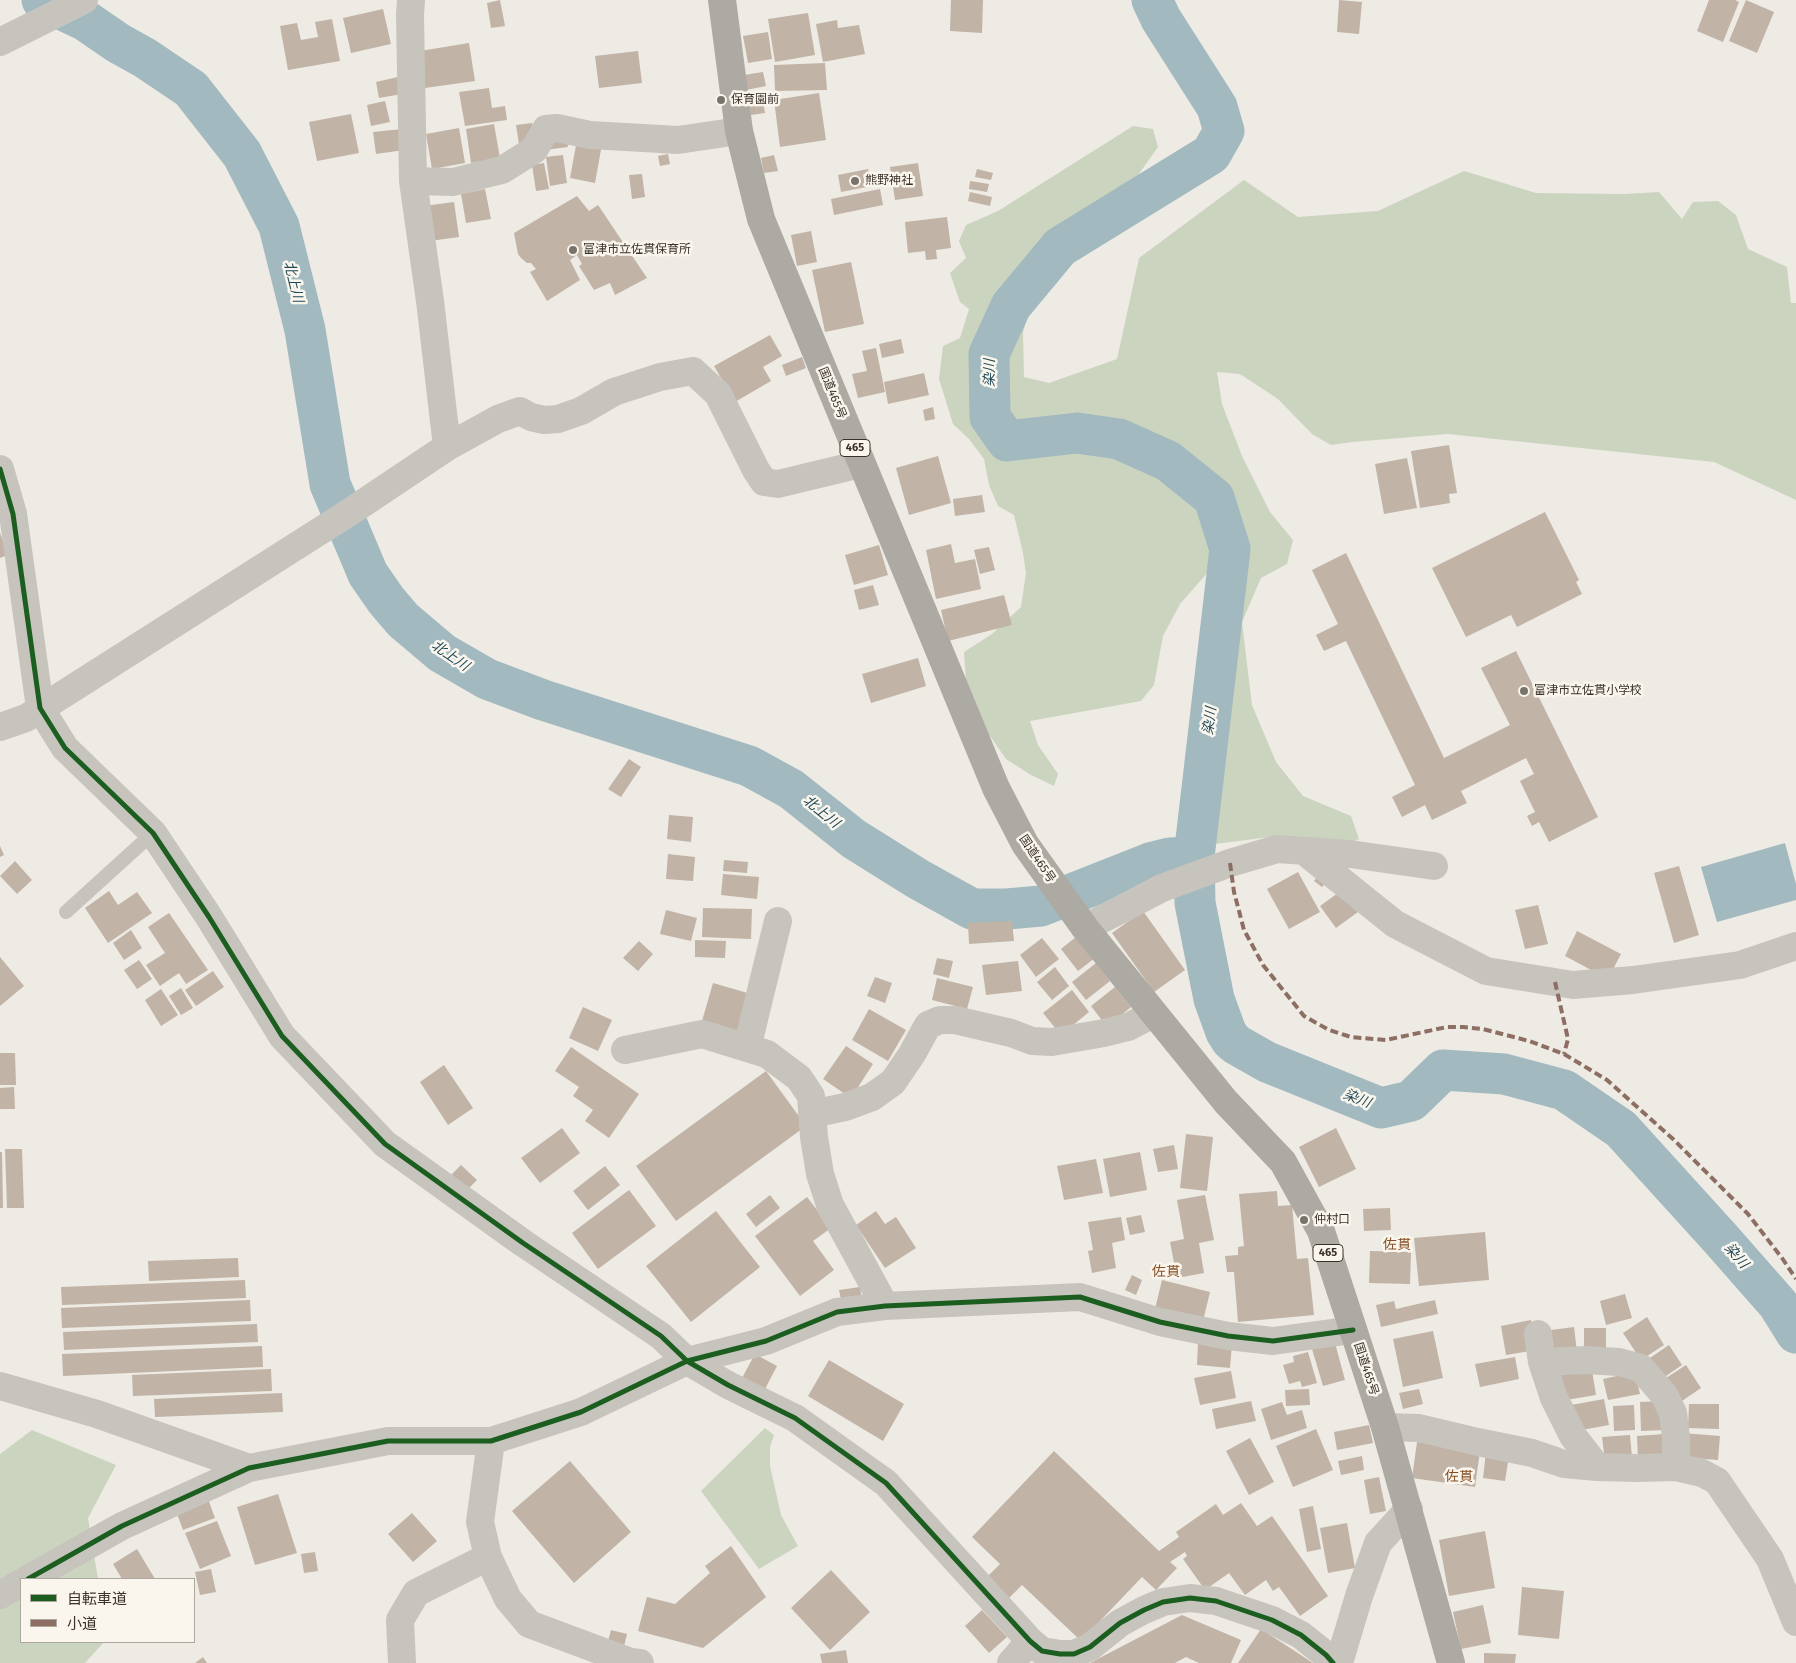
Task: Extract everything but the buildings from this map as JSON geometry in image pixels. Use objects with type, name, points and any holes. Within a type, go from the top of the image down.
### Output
[{"type":"highway","name":"国道465号","points":[[722,0],[739,131],[761,219],[996,788],[1025,844],[1079,920],[1226,1102],[1283,1162],[1321,1231],[1385,1427],[1451,1663]]},
{"type":"street","points":[[0,42],[84,0]]},
{"type":"street","points":[[411,0],[413,181],[448,447]]},
{"type":"street","points":[[413,181],[453,182],[502,170],[534,150],[546,129],[557,128],[590,135],[678,140],[739,131]]},
{"type":"street","points":[[0,727],[26,718],[353,510],[448,447],[498,420],[520,411],[538,418],[558,419],[581,411],[614,392],[660,377],[693,371],[718,394],[756,470],[764,482],[778,484],[861,464]]},
{"type":"street","points":[[0,469],[12,514],[40,708],[65,748],[153,833],[209,917],[282,1036],[386,1144],[523,1243],[661,1336],[687,1361],[728,1385],[795,1418],[886,1483],[1030,1641],[1042,1650],[1060,1654],[1074,1654],[1090,1647],[1120,1623],[1144,1610],[1163,1602],[1190,1598],[1216,1601],[1272,1620],[1301,1635],[1333,1663]]},
{"type":"street","points":[[1079,920],[1230,863],[1277,849],[1350,854],[1434,866]]},
{"type":"street","points":[[1304,851],[1395,924],[1486,971],[1574,985],[1632,980],[1740,965],[1796,946]]},
{"type":"street","points":[[747,1048],[778,921]]},
{"type":"street","points":[[812,1114],[845,1107],[872,1097],[893,1082],[912,1054],[928,1024],[940,1020],[955,1020],[1011,1033],[1032,1041],[1052,1042],[1128,1027],[1154,1014]]},
{"type":"street","points":[[625,1050],[702,1034],[767,1054],[799,1078],[811,1096],[814,1138],[820,1174],[830,1204],[885,1306]]},
{"type":"street","points":[[30,1578],[122,1526],[249,1468],[388,1440],[491,1441],[580,1412],[687,1361],[766,1341],[837,1312],[885,1306],[1080,1297],[1160,1322],[1228,1336],[1273,1341],[1353,1330]]},
{"type":"street","points":[[1538,1334],[1542,1362],[1554,1398],[1573,1436],[1597,1467]]},
{"type":"street","points":[[1542,1362],[1586,1360],[1619,1362],[1641,1368],[1664,1395],[1673,1413],[1676,1437],[1676,1467]]},
{"type":"street","points":[[0,1386],[97,1414],[249,1468]]},
{"type":"street","points":[[1385,1427],[1419,1428],[1532,1453],[1564,1464],[1597,1467],[1676,1467],[1702,1473],[1717,1481],[1770,1559],[1796,1622]]},
{"type":"street","points":[[491,1441],[480,1522],[488,1557],[508,1599],[529,1624],[631,1662],[640,1663]]},
{"type":"street","points":[[1339,1663],[1359,1596],[1378,1543],[1409,1510]]},
{"type":"street","points":[[402,1663],[400,1620],[416,1593],[488,1557]]},
{"type":"street","points":[[0,1595],[20,1584]]},
{"type":"street","points":[[1011,1663],[1030,1641]]},
{"type":"lane","points":[[66,912],[153,833]]},
{"type":"green space","points":[[1133,126],[1153,129],[1158,147],[1131,185],[1067,255],[1032,297],[1023,333],[1024,377],[1049,383],[1117,359],[1139,258],[1244,180],[1298,217],[1378,211],[1464,171],[1536,193],[1625,194],[1659,192],[1682,219],[1693,202],[1718,201],[1736,215],[1748,249],[1787,267],[1791,303],[1796,303],[1796,500],[1714,462],[1448,434],[1331,445],[1312,434],[1278,399],[1240,374],[1217,372],[1222,404],[1242,456],[1270,512],[1293,540],[1287,564],[1261,578],[1242,622],[1252,705],[1276,762],[1303,796],[1351,816],[1359,839],[1347,844],[1270,837],[1215,844],[1196,829],[1196,681],[1209,571],[1180,604],[1163,636],[1154,685],[1141,701],[1030,721],[1038,745],[1058,774],[1054,786],[1031,775],[1006,759],[985,729],[966,680],[964,652],[992,634],[1021,607],[1026,573],[1014,515],[998,506],[989,485],[984,459],[969,439],[953,424],[939,379],[943,346],[960,338],[969,309],[960,302],[950,273],[966,258],[959,241],[966,225],[998,211]]},
{"type":"green space","points":[[765,1428],[774,1435],[770,1447],[770,1466],[781,1515],[798,1546],[759,1569],[701,1491]]},
{"type":"green space","points":[[32,1430],[116,1465],[88,1518],[98,1578],[20,1578],[20,1643],[103,1643],[85,1663],[0,1663],[0,1454]]},
{"type":"water","points":[[1785,843],[1796,884],[1796,900],[1717,922],[1701,867]]},
{"type":"waterway","name":"北上川","points":[[42,0],[86,21],[191,89],[242,154],[279,226],[305,330],[330,484],[368,574],[403,620],[442,653],[487,679],[543,700],[749,766],[791,789],[854,839],[918,879],[972,909],[1007,909],[1041,906],[1150,863],[1170,858],[1194,857]]},
{"type":"waterway","name":"染川","points":[[1152,0],[1161,19],[1217,107],[1224,131],[1211,154],[1060,247],[1011,306],[989,354],[990,417],[1007,441],[1077,433],[1119,439],[1168,461],[1214,498],[1230,549],[1194,857],[1195,903],[1214,999],[1226,1032],[1237,1045],[1267,1062],[1381,1108],[1411,1101],[1443,1070],[1504,1074],[1564,1090],[1621,1129],[1778,1304],[1796,1333]]},
{"type":"marked path","points":[[1230,863],[1234,892],[1244,930],[1263,965],[1304,1016],[1329,1030],[1351,1037],[1386,1040],[1447,1027],[1463,1027],[1483,1029],[1529,1041],[1564,1054],[1607,1080],[1673,1139],[1748,1214],[1796,1279]]},
{"type":"marked path","points":[[1555,982],[1568,1039],[1564,1054]]},
{"type":"cycle path","points":[[0,469],[13,514],[40,708],[65,748],[153,833],[209,917],[282,1036],[385,1144],[523,1243],[661,1336],[687,1361],[728,1385],[795,1418],[886,1483],[1030,1641],[1042,1651],[1074,1654],[1090,1647],[1120,1623],[1144,1610],[1163,1602],[1190,1598],[1216,1601],[1272,1620],[1301,1635],[1333,1663]]},
{"type":"cycle path","points":[[30,1578],[122,1526],[249,1468],[388,1441],[491,1441],[581,1412],[687,1361],[766,1341],[837,1312],[885,1306],[1080,1297],[1160,1322],[1228,1336],[1273,1341],[1353,1330]]},
{"type":"place","name":"保育園前","points":[[721,100]]},
{"type":"place","name":"熊野神社","points":[[855,181]]},
{"type":"place","name":"富津市立佐貫保育所","points":[[573,250]]},
{"type":"place","name":"富津市立佐貫小学校","points":[[1524,691]]},
{"type":"place","name":"仲村口","points":[[1304,1220]]},
{"type":"district","name":"佐貫","points":[[1397,1245]]},
{"type":"district","name":"佐貫","points":[[1166,1272]]},
{"type":"district","name":"佐貫","points":[[1459,1477]]}]
